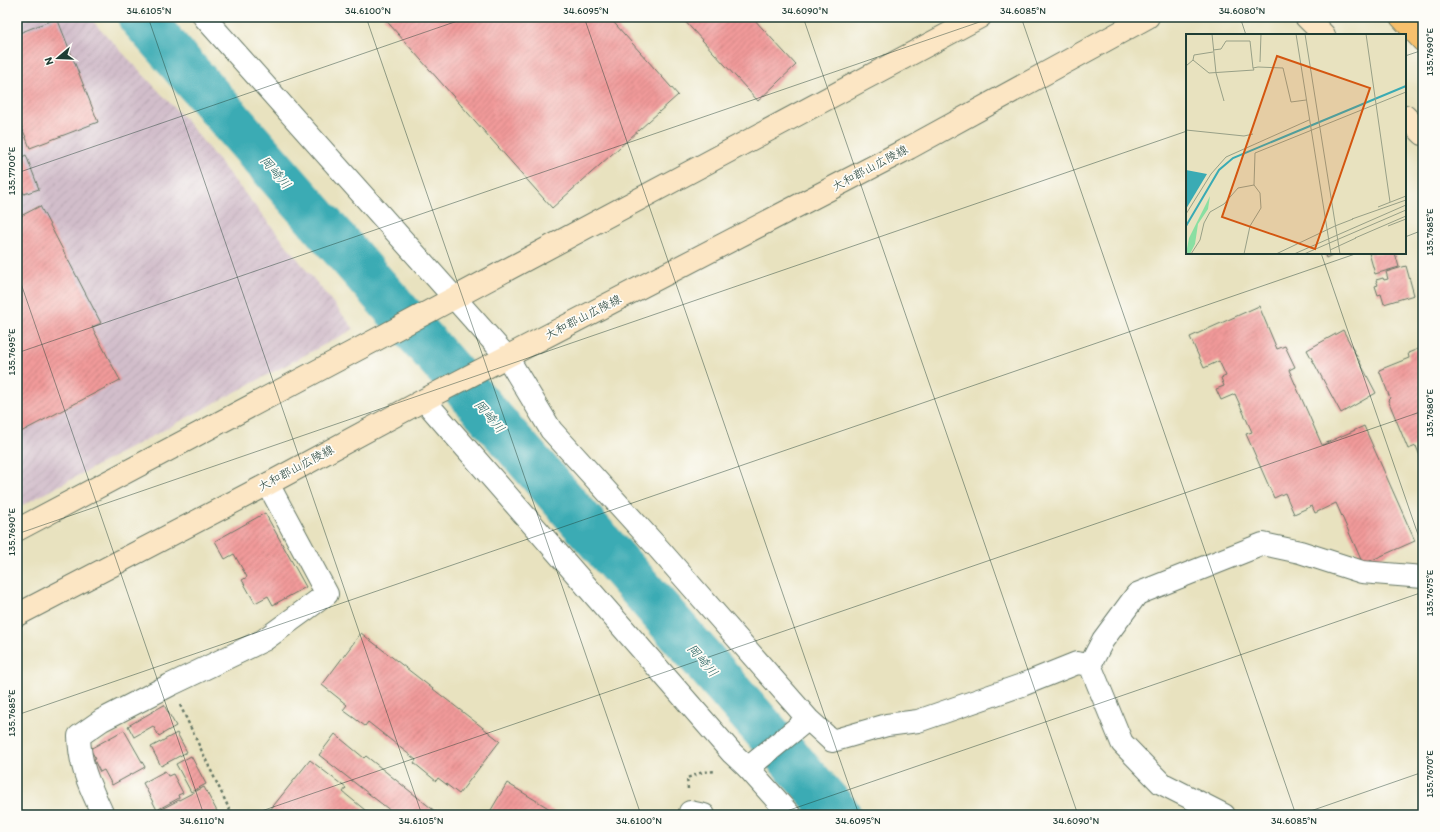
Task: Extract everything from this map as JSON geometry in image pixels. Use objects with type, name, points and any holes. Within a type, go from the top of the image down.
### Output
[{"type":"highway","points":[[1401,17],[1423,41]]},
{"type":"main road","points":[[17,530],[980,17]]},
{"type":"main road","name":"大和郡山広陵線","points":[[17,615],[268,484],[430,397],[909,148],[1148,17]]},
{"type":"main road","points":[[1306,17],[1323,34]]},
{"type":"main road","points":[[1406,117],[1423,134]]},
{"type":"street","points":[[204,17],[500,361],[551,430],[659,549],[808,719],[832,741],[887,725],[918,721],[1022,686],[1078,663],[1090,665]]},
{"type":"street","points":[[430,397],[732,753],[748,768],[790,815]]},
{"type":"street","points":[[103,815],[84,774],[79,753],[79,736],[102,720],[170,685],[264,640],[327,594],[268,484]]},
{"type":"street","points":[[1224,815],[1161,783],[1122,743],[1090,665],[1103,640],[1137,594],[1263,544],[1300,552],[1362,572],[1423,577]]},
{"type":"street","points":[[748,768],[808,719]]},
{"type":"path","points":[[170,685],[232,815]]},
{"type":"path","points":[[697,814],[688,778],[703,772],[748,768]]},
{"type":"shaded area","points":[[17,17],[89,17],[185,119],[354,329],[17,508]]},
{"type":"building","points":[[383,17],[609,17],[678,95],[552,208]]},
{"type":"building","points":[[681,17],[752,17],[796,65],[758,101]]},
{"type":"building","points":[[57,18],[98,122],[30,148],[17,115],[17,34]]},
{"type":"building","points":[[17,144],[22,157],[26,155],[39,189],[24,194],[21,188],[17,189]]},
{"type":"building","points":[[40,206],[101,323],[92,327],[120,380],[17,434],[17,218]]},
{"type":"building","points":[[1324,254],[1334,254],[1326,258]]},
{"type":"building","points":[[1369,254],[1395,254],[1399,267],[1375,274]]},
{"type":"building","points":[[1406,266],[1414,295],[1384,304],[1381,294],[1378,295],[1375,286],[1378,285],[1376,280],[1383,278],[1384,280],[1388,279],[1386,272]]},
{"type":"building","points":[[1259,306],[1277,349],[1285,346],[1295,367],[1289,370],[1322,445],[1364,426],[1415,541],[1363,564],[1336,503],[1315,513],[1312,506],[1294,514],[1285,493],[1274,498],[1246,434],[1252,432],[1235,394],[1221,400],[1216,389],[1224,386],[1221,378],[1226,376],[1219,361],[1204,368],[1190,337]]},
{"type":"building","points":[[1343,330],[1376,393],[1341,413],[1307,350]]},
{"type":"building","points":[[1423,347],[1423,463],[1416,446],[1408,449],[1388,400],[1390,398],[1379,370],[1409,358],[1408,353]]},
{"type":"building","points":[[265,513],[306,587],[273,605],[268,596],[255,603],[242,580],[247,577],[234,554],[225,559],[215,541]]},
{"type":"building","points":[[361,633],[500,741],[459,794],[438,778],[436,781],[414,763],[416,760],[368,722],[365,726],[343,710],[347,705],[322,685]]},
{"type":"building","points":[[164,705],[176,726],[159,736],[153,726],[134,737],[128,726]]},
{"type":"building","points":[[124,730],[145,767],[112,785],[104,770],[100,772],[94,760],[96,759],[90,749]]},
{"type":"building","points":[[177,733],[187,752],[161,766],[151,747]]},
{"type":"building","points":[[335,734],[364,758],[366,756],[436,812],[433,815],[396,815],[319,755]]},
{"type":"building","points":[[191,756],[206,784],[191,792],[176,764]]},
{"type":"building","points":[[310,760],[346,788],[343,792],[371,815],[277,815],[270,810]]},
{"type":"building","points":[[165,771],[168,776],[173,774],[183,793],[178,795],[179,798],[157,810],[143,783]]},
{"type":"building","points":[[507,783],[560,815],[488,815]]},
{"type":"building","points":[[204,787],[219,815],[150,815]]},
{"type":"waterway","name":"岡崎川","points":[[140,17],[839,815]]}]
